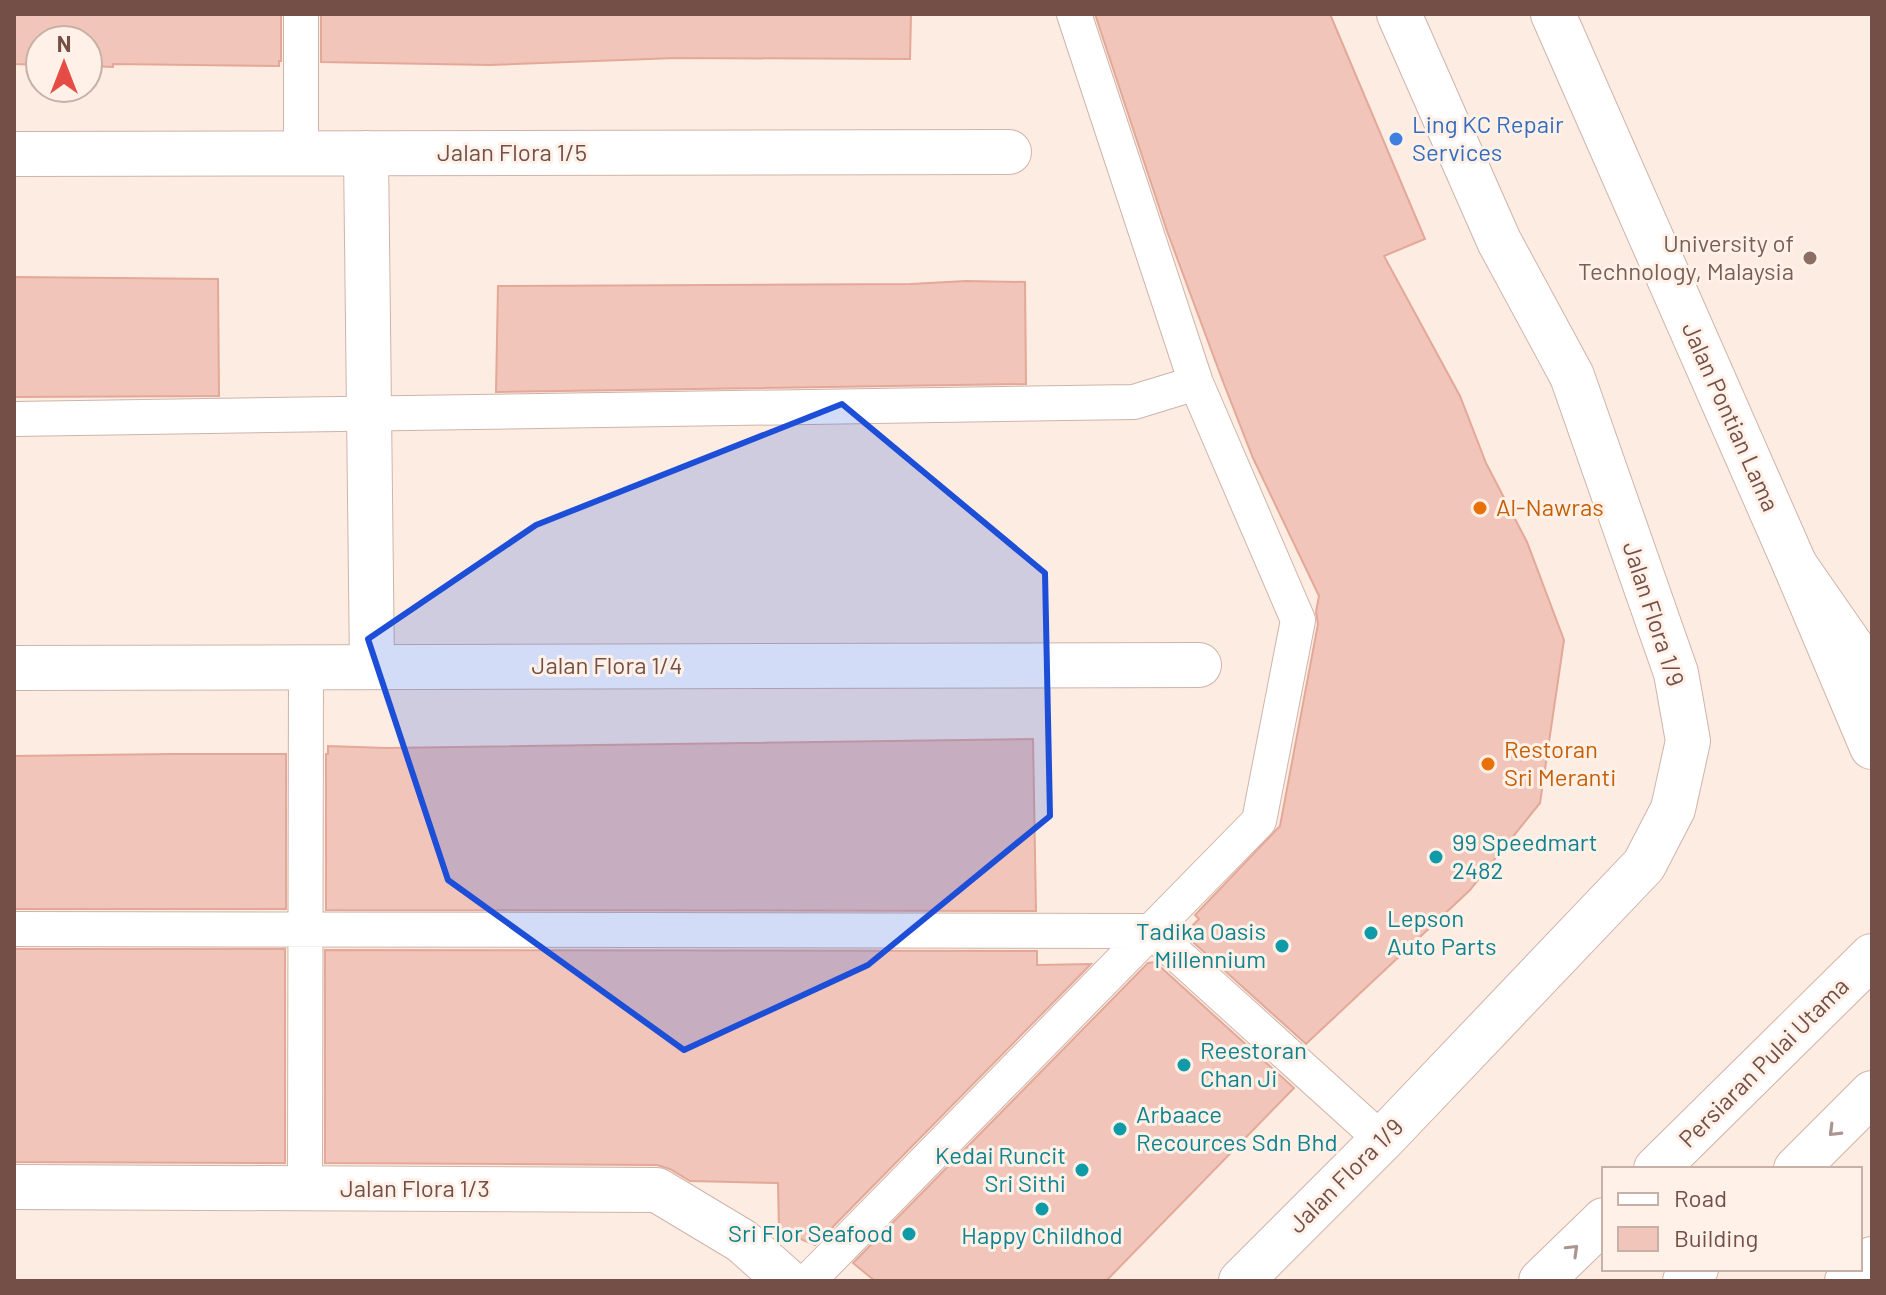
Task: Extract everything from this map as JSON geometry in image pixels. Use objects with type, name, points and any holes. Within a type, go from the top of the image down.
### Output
[{"type":"street","name":"Jalan Flora 1/9","points":[[1241,1281],[1382,1140],[1644,865],[1673,809],[1688,741],[1676,673],[1572,376],[1499,241],[1399,14]]},
{"type":"street","name":"Jalan Pontian Lama","points":[[1553,14],[1795,565],[1872,676]]},
{"type":"street","name":"Jalan Flora 1/5","points":[[14,154],[1009,152]]},
{"type":"street","points":[[366,153],[372,667]]},
{"type":"street","points":[[1795,565],[1872,747]]},
{"type":"street","name":"Jalan Flora 1/4","points":[[14,668],[1199,665]]},
{"type":"street","points":[[1834,994],[1872,939]]},
{"type":"street","name":"Persiaran Pulai Utama","points":[[1658,1167],[1872,956]]},
{"type":"street","points":[[1798,1167],[1872,1093]]},
{"type":"street","name":"Jalan Flora 1/3","points":[[14,1187],[657,1190],[742,1241],[787,1281]]},
{"type":"street","points":[[1541,1281],[1602,1222]]},
{"type":"lane","points":[[301,14],[301,153]]},
{"type":"lane","points":[[808,1281],[1259,821],[1298,620],[1196,383],[1074,14]]},
{"type":"lane","points":[[14,419],[1134,402],[1196,383]]},
{"type":"lane","points":[[305,1189],[306,667]]},
{"type":"lane","points":[[14,929],[1151,931],[1382,1140]]},
{"type":"highlighted area","points":[[842,404],[1045,573],[1050,816],[868,965],[684,1050],[448,880],[368,639],[536,525]]},
{"type":"building","points":[[14,14],[281,14],[279,66],[113,64],[113,67],[104,67],[104,24],[24,24],[24,64],[14,64]]},
{"type":"building","points":[[321,14],[911,14],[910,59],[676,58],[490,65],[321,62]]},
{"type":"building","points":[[1095,14],[1330,14],[1425,239],[1384,256],[1460,396],[1486,463],[1527,542],[1564,640],[1540,803],[1470,890],[1306,1044],[1184,934],[1199,919],[1195,915],[1280,826],[1318,624],[1316,612],[1319,596],[1253,458],[1222,379],[1167,231]]},
{"type":"building","points":[[14,277],[218,279],[219,396],[14,397]]},
{"type":"building","points":[[1025,282],[1026,384],[496,392],[498,286],[911,284]]},
{"type":"building","points":[[1033,739],[1036,911],[326,910],[328,746],[386,748]]},
{"type":"building","points":[[286,754],[286,909],[14,909],[14,756]]},
{"type":"building","points":[[14,949],[285,949],[285,1163],[14,1162]]},
{"type":"building","points":[[325,950],[1037,951],[1037,965],[1091,964],[815,1245],[779,1230],[778,1183],[690,1181],[657,1165],[325,1163]]},
{"type":"building","points":[[1155,962],[1294,1088],[1106,1281],[875,1281],[853,1263],[1148,963]]},
{"type":"place","name":"Ling KC Repair Services","points":[[1396,139]]},
{"type":"place","name":"University of Technology, Malaysia","points":[[1810,258]]},
{"type":"place","name":"Al-Nawras","points":[[1480,508]]},
{"type":"place","name":"Restoran Sri Meranti","points":[[1488,764]]},
{"type":"place","name":"99 Speedmart 2482","points":[[1436,857]]},
{"type":"place","name":"Lepson Auto Parts","points":[[1371,933]]},
{"type":"place","name":"Tadika Oasis Millennium","points":[[1282,946]]},
{"type":"place","name":"Reestoran Chan Ji","points":[[1184,1065]]},
{"type":"place","name":"Arbaace Recources Sdn Bhd","points":[[1120,1129]]},
{"type":"place","name":"Kedai Runcit Sri Sithi","points":[[1082,1170]]},
{"type":"place","name":"Happy Childhod","points":[[1042,1209]]},
{"type":"place","name":"Sri Flor Seafood","points":[[909,1234]]}]
